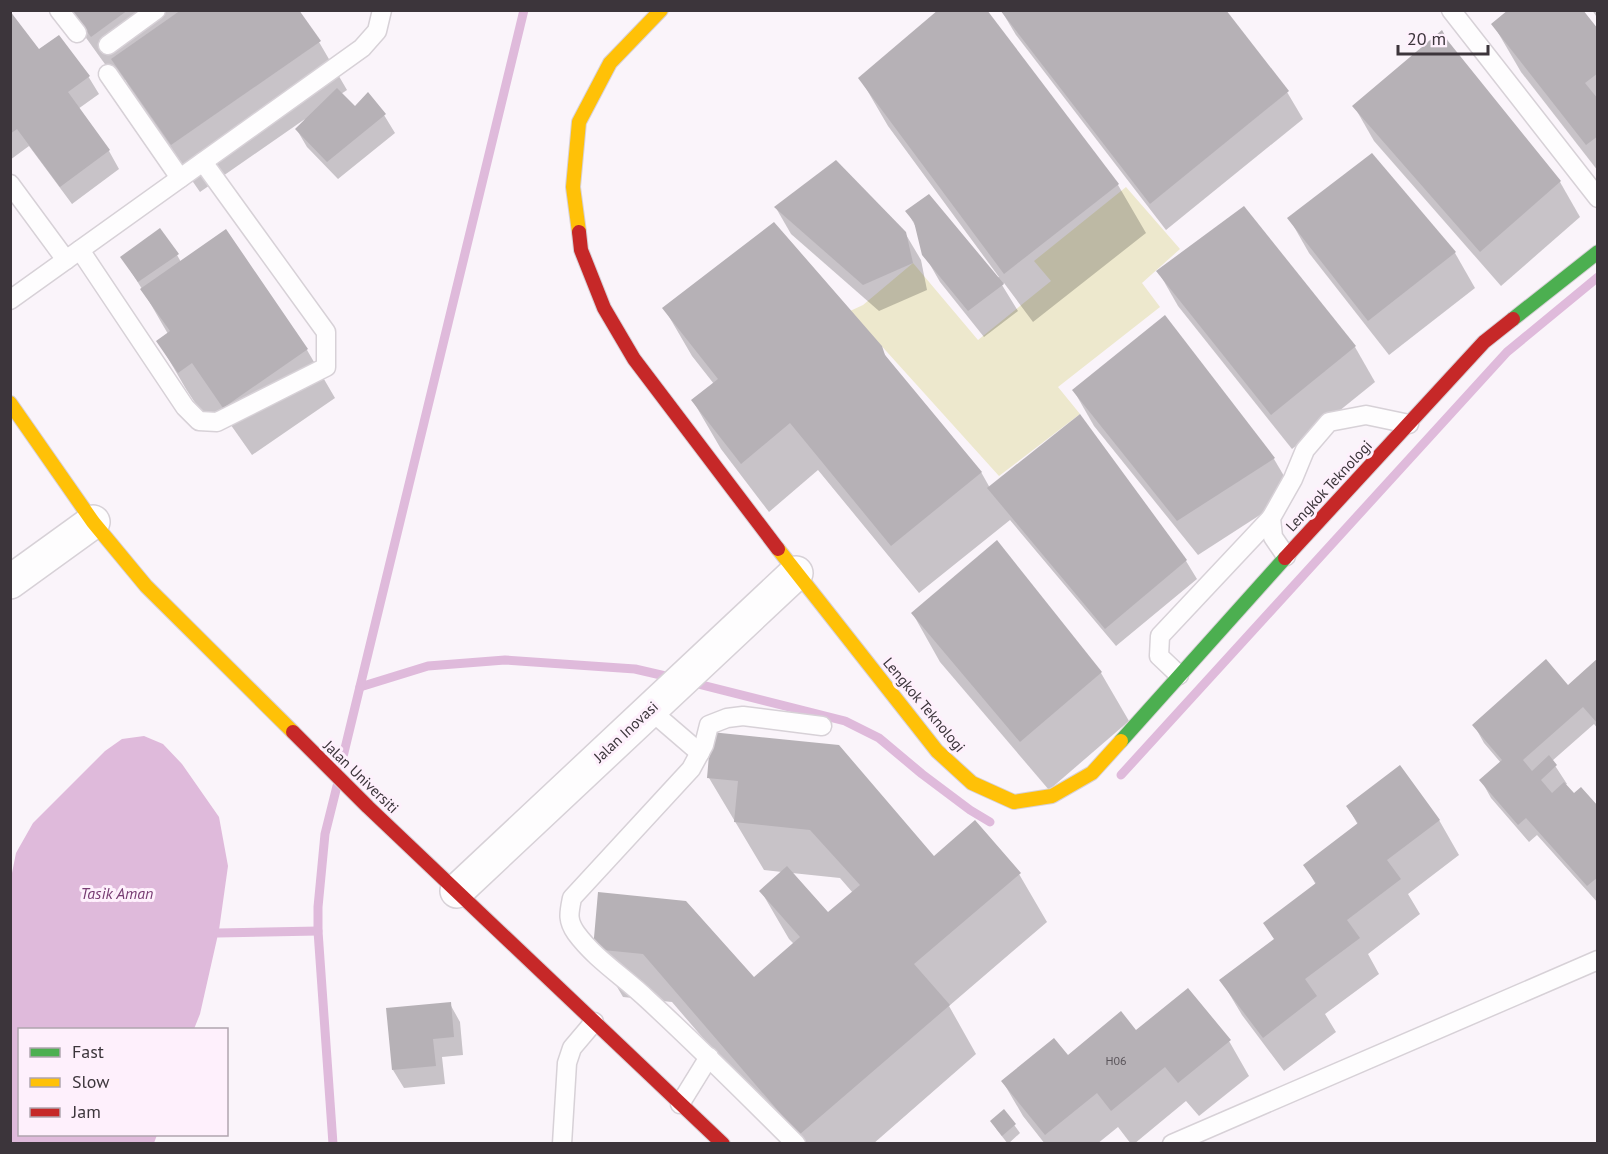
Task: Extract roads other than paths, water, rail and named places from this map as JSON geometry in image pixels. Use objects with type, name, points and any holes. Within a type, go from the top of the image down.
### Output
[{"type":"street","name":"Lengkok Teknologi","points":[[661,10],[610,63],[579,122],[573,187],[581,250],[604,308],[634,359],[796,573],[937,751],[972,783],[1014,802],[1052,796],[1092,773],[1286,556],[1496,332],[1598,252]]},
{"type":"street","name":"Jalan Universiti","points":[[10,404],[93,522],[146,586],[368,807],[723,1143]]},
{"type":"street","points":[[10,582],[93,522]]},
{"type":"street","name":"Jalan Inovasi","points":[[457,891],[796,573]]},
{"type":"lane","points":[[60,10],[76,33]]},
{"type":"lane","points":[[108,45],[156,10]]},
{"type":"lane","points":[[10,300],[362,48],[377,31],[382,10]]},
{"type":"lane","points":[[1451,10],[1598,198]]},
{"type":"lane","points":[[108,74],[180,178]]},
{"type":"lane","points":[[10,184],[73,255],[185,407],[199,421],[217,422],[326,367],[326,332],[203,162]]},
{"type":"lane","points":[[1179,675],[1159,656],[1160,636],[1271,518],[1293,479],[1305,450],[1329,422],[1366,415],[1409,424]]},
{"type":"lane","points":[[1271,518],[1273,537],[1286,556]]},
{"type":"lane","points":[[658,702],[700,753]]},
{"type":"lane","points":[[796,1143],[709,1057],[593,951],[576,932],[568,917],[572,898],[692,769],[704,745],[709,725],[727,718],[743,716],[822,726]]},
{"type":"lane","points":[[1172,1143],[1598,960]]},
{"type":"lane","points":[[562,1143],[567,1063],[572,1048],[594,1022]]},
{"type":"lane","points":[[681,1104],[709,1057]]},
{"type":"water","name":"Tasik Aman","points":[[144,736],[163,744],[182,764],[219,817],[228,866],[219,930],[200,1014],[194,1028],[18,1028],[18,1136],[157,1136],[154,1143],[11,1143],[10,883],[16,853],[33,823],[105,751],[122,739]]},
{"type":"waterway","points":[[340,769],[524,10]]},
{"type":"waterway","points":[[1121,775],[1507,352],[1598,277]]},
{"type":"waterway","points":[[360,687],[428,666],[505,660],[635,669],[674,678]]},
{"type":"waterway","points":[[690,682],[845,721],[879,738],[922,774],[990,822]]},
{"type":"waterway","points":[[333,1144],[318,907],[325,834],[337,786]]},
{"type":"waterway","points":[[218,933],[318,931]]}]
